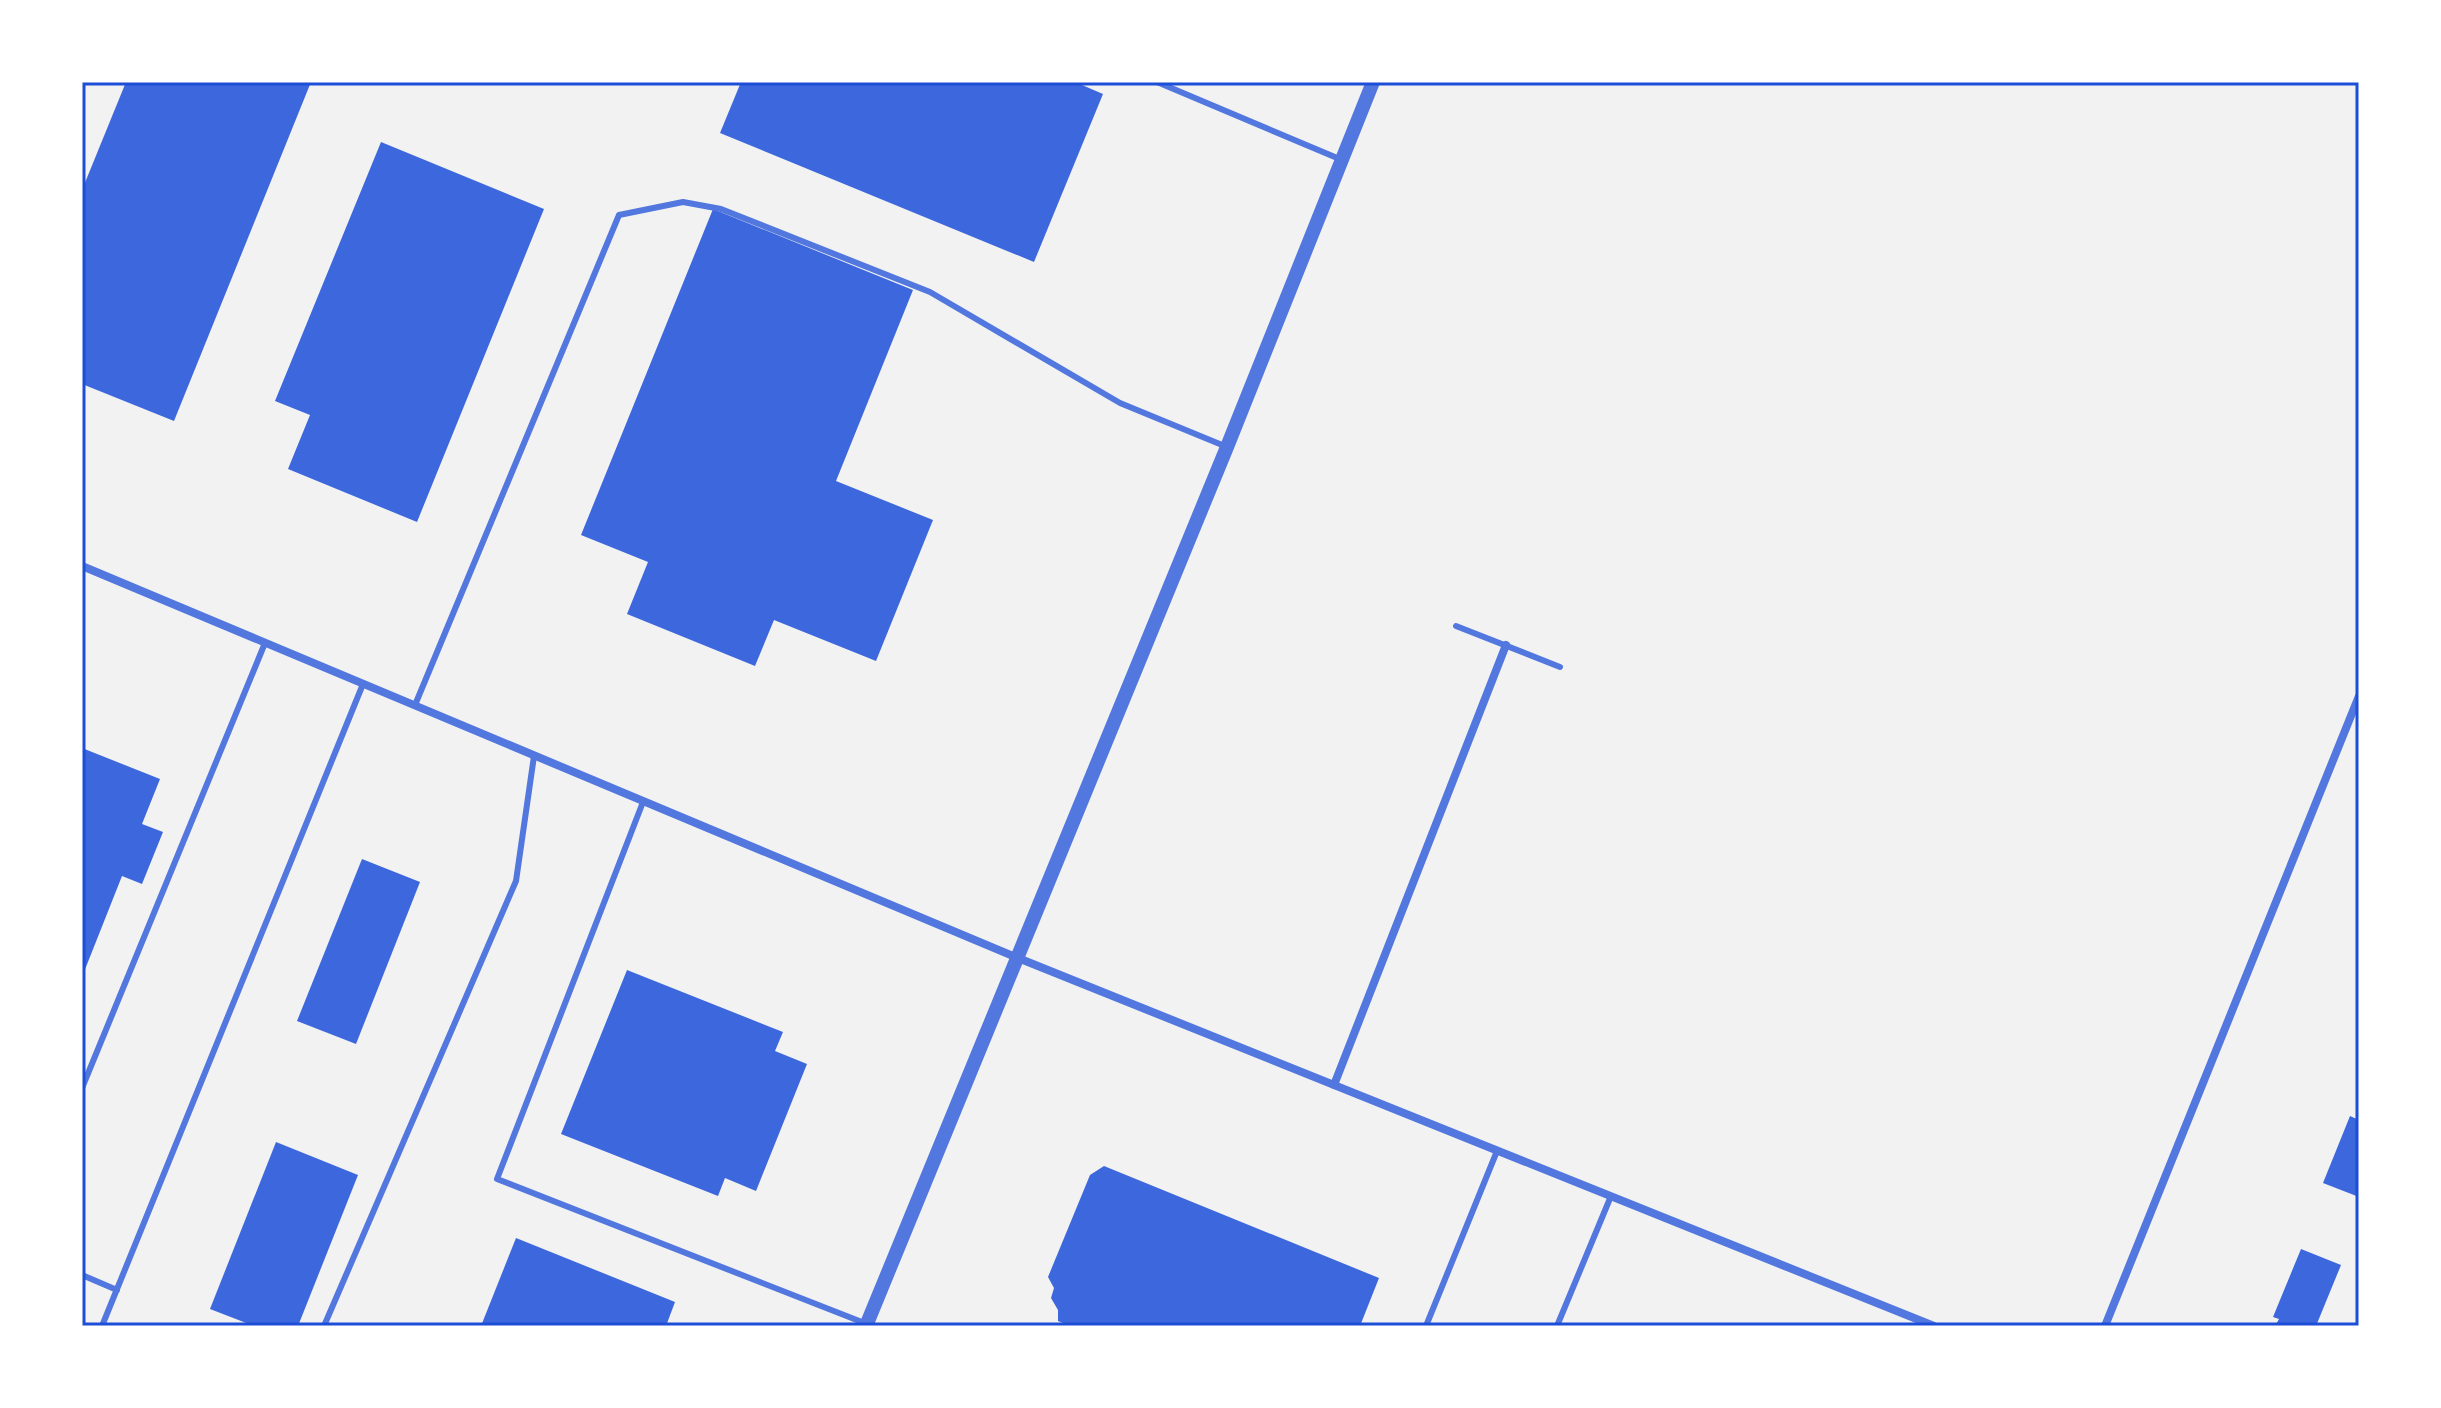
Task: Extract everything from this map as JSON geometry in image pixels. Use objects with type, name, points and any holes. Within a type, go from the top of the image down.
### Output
[{"type":"street","points":[[868,1325],[1373,82]]},
{"type":"street","points":[[82,566],[1018,958],[1934,1326]]},
{"type":"street","points":[[1334,1085],[1506,645]]},
{"type":"street","points":[[2105,1326],[2359,696]]},
{"type":"lane","points":[[1157,82],[1342,160]]},
{"type":"lane","points":[[415,705],[619,215],[683,202],[721,209],[930,292],[1120,403],[1227,447]]},
{"type":"lane","points":[[1456,626],[1560,667]]},
{"type":"lane","points":[[82,1088],[265,643]]},
{"type":"lane","points":[[102,1326],[363,684]]},
{"type":"lane","points":[[324,1326],[516,881],[534,756]]},
{"type":"lane","points":[[643,802],[497,1179],[868,1325]]},
{"type":"lane","points":[[1426,1326],[1497,1151]]},
{"type":"lane","points":[[1557,1326],[1611,1196]]},
{"type":"lane","points":[[82,1275],[117,1290]]},
{"type":"building","points":[[126,82],[311,82],[174,421],[82,384],[82,190]]},
{"type":"building","points":[[741,82],[1075,82],[1103,94],[1034,262],[720,133]]},
{"type":"building","points":[[381,142],[544,209],[417,522],[288,469],[310,415],[275,401]]},
{"type":"building","points":[[713,209],[913,290],[836,481],[933,520],[876,661],[774,620],[755,666],[627,614],[648,562],[581,535]]},
{"type":"building","points":[[82,748],[160,779],[142,824],[163,832],[142,884],[122,876],[82,977]]},
{"type":"building","points":[[362,859],[420,882],[356,1044],[297,1021]]},
{"type":"building","points":[[627,970],[783,1032],[775,1051],[807,1064],[756,1191],[725,1178],[718,1196],[561,1134]]},
{"type":"building","points":[[2350,1116],[2359,1120],[2359,1197],[2323,1183]]},
{"type":"building","points":[[276,1142],[358,1175],[298,1326],[254,1326],[210,1309]]},
{"type":"building","points":[[1104,1166],[1379,1278],[1360,1326],[1070,1326],[1058,1321],[1058,1310],[1051,1298],[1054,1288],[1048,1277],[1090,1175]]},
{"type":"building","points":[[516,1238],[675,1302],[666,1326],[481,1326]]},
{"type":"building","points":[[2301,1249],[2341,1265],[2316,1326],[2275,1326],[2279,1319],[2273,1317]]}]
